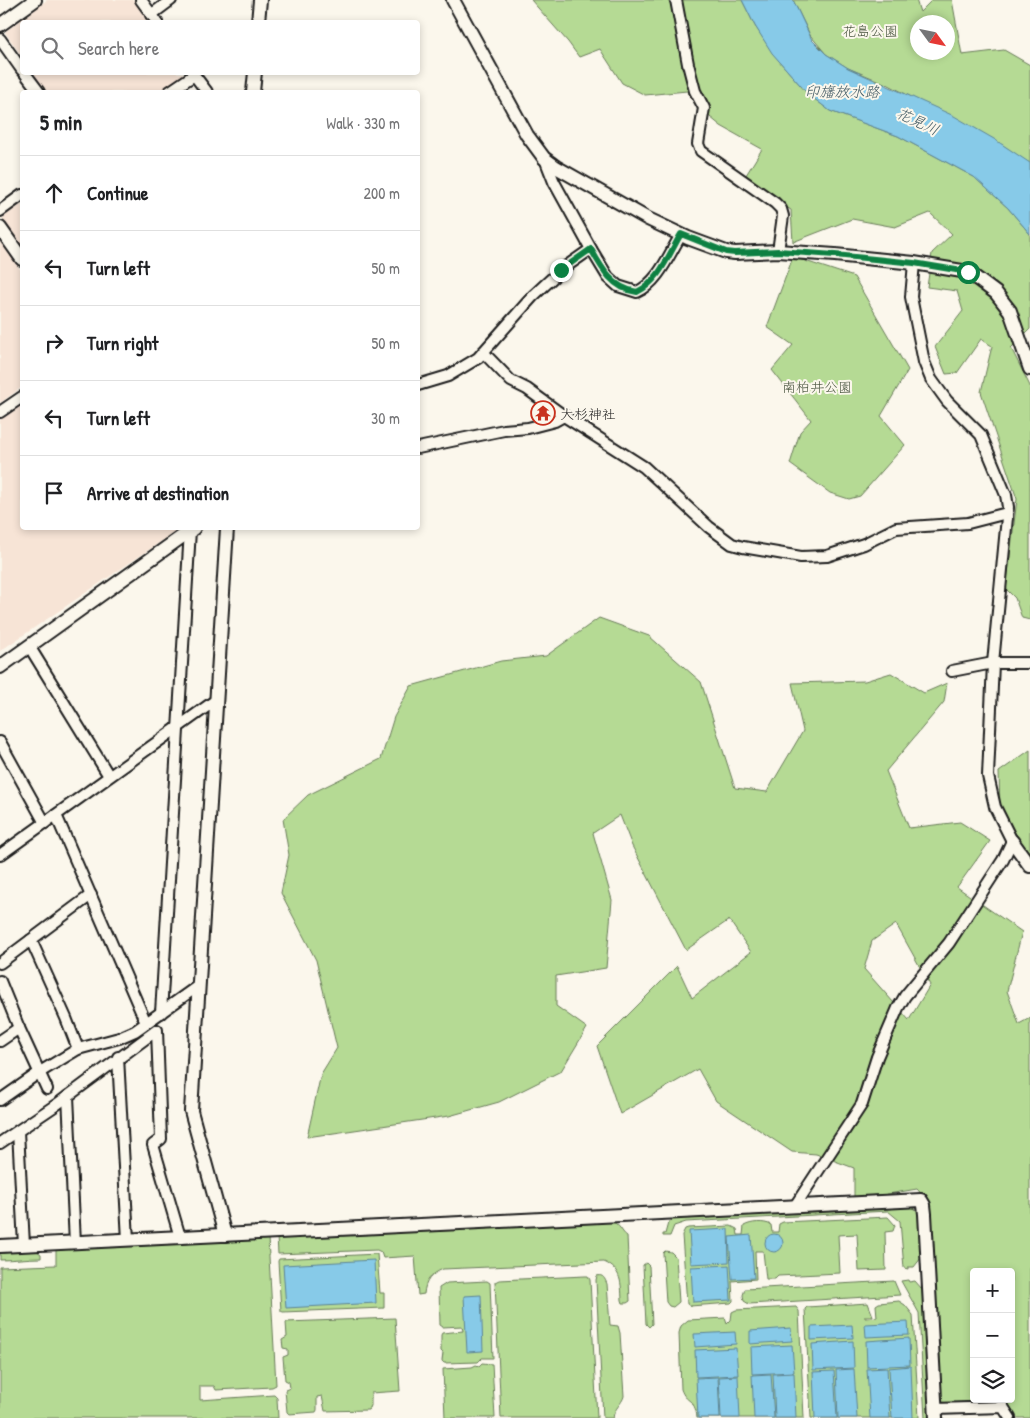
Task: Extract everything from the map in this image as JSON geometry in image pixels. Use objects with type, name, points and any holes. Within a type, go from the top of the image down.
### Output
[{"type":"street","points":[[0,25],[35,0]]},
{"type":"street","points":[[141,0],[154,19],[171,0]]},
{"type":"street","points":[[258,20],[260,0]]},
{"type":"street","points":[[453,0],[527,135],[544,158],[554,182],[608,276],[618,286],[637,292],[645,288],[655,278],[681,234]]},
{"type":"street","points":[[460,0],[461,14]]},
{"type":"street","points":[[676,0],[688,64],[695,91],[704,108],[698,144],[701,151],[781,209],[783,216],[778,251]]},
{"type":"street","points":[[0,39],[20,67]]},
{"type":"street","points":[[26,75],[37,90]]},
{"type":"street","points":[[172,90],[192,75]]},
{"type":"street","points":[[194,75],[205,90]]},
{"type":"street","points":[[253,90],[255,75]]},
{"type":"street","points":[[544,158],[564,172],[648,219],[726,252],[778,251],[914,263],[968,272],[996,293],[1010,311],[1030,370]]},
{"type":"street","points":[[0,210],[20,196]]},
{"type":"street","points":[[0,228],[20,256]]},
{"type":"street","points":[[420,384],[448,376],[464,368],[483,352],[533,296],[561,270],[591,249]]},
{"type":"street","points":[[914,263],[910,297],[924,362],[931,379],[946,401],[981,435],[1006,495],[1007,513],[993,664],[988,776],[998,816],[1030,866]]},
{"type":"street","points":[[483,352],[511,380],[644,467],[716,533],[732,544],[801,557],[826,556],[864,544],[896,528],[968,522],[1007,513]]},
{"type":"street","points":[[0,412],[20,398]]},
{"type":"street","points":[[420,448],[504,430],[528,428],[555,422],[564,416]]},
{"type":"street","points":[[0,666],[191,530]]},
{"type":"street","points":[[161,1013],[192,530]]},
{"type":"street","points":[[225,1235],[191,1111],[227,530]]},
{"type":"street","points":[[29,646],[109,776]]},
{"type":"street","points":[[952,671],[993,664],[1030,663]]},
{"type":"street","points":[[0,855],[216,700]]},
{"type":"street","points":[[0,742],[45,822]]},
{"type":"street","points":[[56,814],[146,1024]]},
{"type":"street","points":[[795,1206],[862,1104],[878,1057],[898,1008],[905,996],[949,943],[1003,860],[1012,840]]},
{"type":"street","points":[[0,963],[91,895]]},
{"type":"street","points":[[32,940],[78,1049]]},
{"type":"street","points":[[0,982],[47,1089]]},
{"type":"street","points":[[0,1100],[40,1072],[78,1049],[119,1038],[146,1024],[198,986]]},
{"type":"street","points":[[0,1041],[19,1028]]},
{"type":"street","points":[[0,1143],[68,1096],[157,1030],[161,1138],[153,1145],[180,1237]]},
{"type":"street","points":[[118,1058],[128,1240]]},
{"type":"street","points":[[68,1096],[75,1242]]},
{"type":"street","points":[[18,1131],[24,1245]]},
{"type":"street","points":[[0,1246],[916,1199],[921,1200],[924,1205],[935,1414],[1003,1407],[1010,1418]]},
{"type":"shaded area","points":[[47,0],[135,0],[150,20],[21,20]]},
{"type":"shaded area","points":[[20,21],[20,54],[5,32]]},
{"type":"shaded area","points":[[34,75],[185,75],[162,90],[46,90]]},
{"type":"shaded area","points":[[20,205],[20,244],[2,218]]},
{"type":"shaded area","points":[[0,240],[20,269],[20,388],[0,403]]},
{"type":"shaded area","points":[[20,405],[20,530],[178,530],[0,651],[0,420]]},
{"type":"green space","points":[[531,0],[742,0],[755,26],[780,62],[808,94],[830,111],[898,136],[974,177],[1008,208],[1030,234],[1030,329],[1011,348],[1030,386],[1030,620],[1022,618],[1015,598],[1006,589],[1017,499],[981,392],[992,346],[981,339],[957,373],[946,374],[935,347],[963,311],[957,291],[927,287],[932,253],[952,234],[930,213],[895,227],[852,219],[793,242],[791,210],[743,180],[762,149],[721,126],[699,108],[687,91],[645,95],[622,83],[600,49],[579,57]]},
{"type":"green space","name":"花島公園","points":[[793,0],[916,0],[920,12],[932,0],[952,0],[955,15],[910,15],[910,60],[955,60],[955,16],[962,55],[1004,50],[1030,65],[1030,169],[1007,148],[889,85],[848,68],[826,54],[810,35]]},
{"type":"green space","name":"南柏井公園","points":[[793,257],[854,277],[908,370],[881,416],[905,445],[860,496],[849,499],[830,493],[790,464],[800,432],[811,420],[772,370],[793,345],[767,327]]},
{"type":"green space","points":[[599,618],[649,636],[701,682],[735,788],[767,792],[803,731],[792,683],[865,681],[891,673],[924,693],[947,683],[944,702],[886,771],[909,828],[960,822],[990,841],[957,887],[1022,932],[1007,991],[1019,1024],[1030,1018],[1030,1418],[1015,1418],[1005,1403],[1015,1403],[1015,1268],[970,1268],[970,1403],[941,1403],[928,1201],[917,1189],[854,1200],[854,1168],[816,1154],[792,1152],[716,1101],[698,1069],[620,1114],[597,1046],[677,966],[692,998],[751,952],[729,920],[686,950],[632,846],[620,815],[593,833],[612,900],[606,968],[556,976],[556,1006],[587,1028],[561,1071],[499,1102],[449,1116],[307,1137],[321,1074],[337,1048],[316,960],[281,893],[289,855],[283,819],[308,795],[381,759],[394,717],[411,686],[501,661],[546,656]],"holes":[[[896,924],[930,985],[909,1020],[864,969],[872,941]]]},
{"type":"green space","points":[[1030,750],[1030,855],[1000,811],[999,772]]},
{"type":"green space","points":[[911,1206],[919,1212],[921,1258],[914,1267],[908,1267],[908,1269],[904,1268],[900,1221],[888,1211],[686,1222],[674,1226],[670,1236],[663,1236],[668,1223],[677,1217]]},
{"type":"green space","points":[[888,1217],[895,1225],[893,1231],[885,1232],[886,1270],[859,1271],[857,1234],[838,1235],[840,1273],[778,1276],[775,1279],[766,1279],[763,1251],[755,1251],[756,1279],[732,1281],[733,1301],[731,1303],[690,1306],[687,1304],[682,1235],[685,1229],[731,1226],[737,1229],[738,1235],[743,1235],[744,1226],[754,1223],[771,1225],[772,1232],[778,1232],[779,1224],[783,1222]]},
{"type":"green space","points":[[613,1222],[627,1236],[630,1301],[627,1303],[623,1303],[622,1300],[621,1283],[617,1273],[610,1265],[604,1262],[443,1269],[429,1278],[424,1294],[418,1295],[415,1256],[383,1258],[381,1252],[377,1250],[278,1254],[277,1237]]},
{"type":"green space","points":[[268,1238],[276,1385],[272,1387],[216,1390],[214,1386],[200,1386],[200,1400],[274,1395],[277,1398],[278,1418],[0,1418],[0,1267],[56,1265],[56,1250]]},
{"type":"green space","points":[[37,1251],[41,1254],[41,1258],[0,1260],[0,1253]]},
{"type":"green space","points":[[665,1251],[671,1252],[676,1257],[679,1302],[673,1307],[669,1306],[666,1302],[663,1253]]},
{"type":"green space","points":[[377,1254],[380,1293],[384,1293],[384,1308],[281,1311],[279,1259]]},
{"type":"green space","points":[[646,1263],[649,1266],[652,1324],[649,1327],[646,1324],[643,1265]]},
{"type":"green space","points":[[588,1276],[590,1280],[597,1418],[501,1418],[495,1282],[499,1280]]},
{"type":"green space","points":[[597,1276],[602,1276],[605,1279],[610,1325],[618,1326],[620,1333],[624,1396],[613,1418],[603,1418]]},
{"type":"green space","points":[[908,1280],[909,1282],[915,1281],[922,1289],[930,1418],[925,1418],[919,1313],[901,1281]]},
{"type":"green space","points":[[487,1281],[490,1283],[493,1358],[482,1358],[478,1362],[444,1363],[441,1351],[442,1333],[463,1331],[462,1326],[443,1327],[440,1325],[439,1288],[447,1283]]},
{"type":"green space","points":[[894,1281],[900,1295],[749,1304],[744,1301],[743,1295],[745,1289]]},
{"type":"green space","points":[[899,1301],[913,1315],[919,1418],[811,1418],[805,1309],[807,1307],[868,1303],[873,1316],[865,1316],[865,1318],[877,1317],[876,1305]]},
{"type":"green space","points":[[796,1307],[799,1311],[804,1418],[697,1418],[694,1407],[681,1389],[679,1333],[681,1326],[688,1320],[725,1318],[727,1324],[731,1320],[732,1312],[736,1310]]},
{"type":"green space","points":[[395,1318],[400,1391],[371,1393],[371,1406],[368,1410],[325,1411],[322,1396],[317,1397],[316,1412],[289,1414],[287,1412],[285,1390],[290,1388],[289,1382],[285,1380],[283,1357],[288,1355],[288,1349],[283,1348],[282,1340],[287,1337],[286,1322]]},
{"type":"green space","points":[[482,1363],[492,1364],[495,1418],[445,1418],[443,1369],[479,1366]]},
{"type":"water","name":"印旛放水路","points":[[742,0],[793,0],[812,40],[826,54],[848,68],[954,116],[1030,163],[1030,234],[1008,208],[974,177],[898,136],[830,111],[808,94],[772,53]]},
{"type":"water","points":[[728,1229],[729,1262],[691,1264],[689,1231]]},
{"type":"water","points":[[770,1234],[778,1234],[783,1239],[781,1250],[770,1252],[765,1247],[765,1239]]},
{"type":"water","points":[[751,1235],[754,1278],[732,1279],[729,1237]]},
{"type":"water","points":[[374,1260],[376,1303],[286,1308],[283,1265]]},
{"type":"water","points":[[729,1265],[731,1300],[693,1302],[691,1267]]},
{"type":"water","points":[[481,1295],[483,1351],[467,1352],[464,1296]]},
{"type":"water","points":[[908,1322],[909,1335],[866,1337],[865,1324]]},
{"type":"water","points":[[852,1325],[853,1338],[811,1340],[811,1327]]},
{"type":"water","points":[[791,1328],[792,1341],[750,1344],[750,1331]]},
{"type":"water","points":[[735,1332],[736,1344],[695,1347],[694,1334]]},
{"type":"water","points":[[909,1338],[910,1365],[867,1367],[866,1341]]},
{"type":"water","points":[[853,1341],[854,1368],[813,1370],[812,1344]]},
{"type":"water","points":[[792,1345],[794,1372],[752,1374],[751,1347]]},
{"type":"water","points":[[736,1348],[738,1375],[696,1377],[695,1350]]},
{"type":"water","points":[[911,1366],[913,1418],[892,1418],[889,1368]]},
{"type":"water","points":[[887,1368],[890,1418],[870,1418],[867,1369]]},
{"type":"water","points":[[854,1369],[857,1418],[838,1418],[836,1370]]},
{"type":"water","points":[[834,1371],[837,1418],[815,1418],[813,1372]]},
{"type":"water","points":[[794,1373],[796,1418],[775,1418],[773,1374]]},
{"type":"water","points":[[771,1374],[774,1418],[754,1418],[752,1375]]},
{"type":"water","points":[[738,1376],[740,1418],[721,1418],[719,1377]]},
{"type":"water","points":[[718,1377],[720,1418],[698,1418],[696,1378]]},
{"type":"place","name":"大杉神社","points":[[543,413]]},
{"type":"route","points":[[561,270],[591,249],[608,276],[618,286],[637,292],[645,288],[655,278],[681,234],[726,252],[778,251],[835,255],[914,263],[968,272]]},
{"type":"water label","name":"花見川","points":[[918,121]]}]
